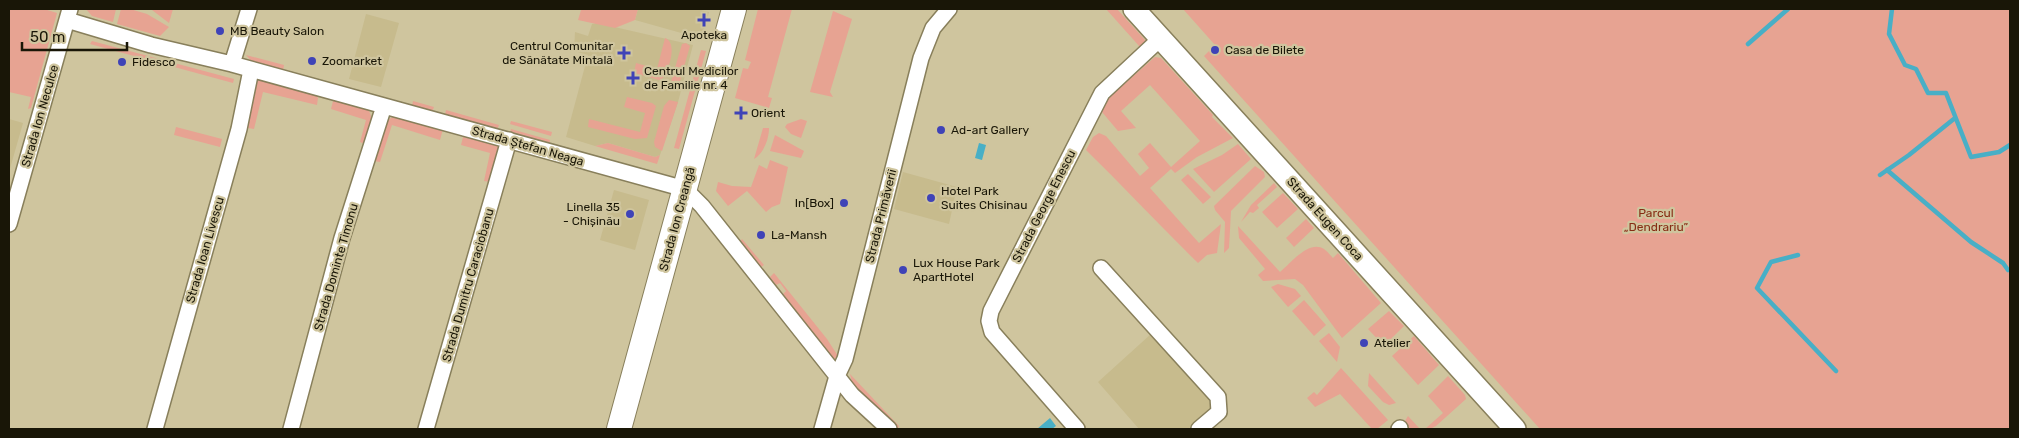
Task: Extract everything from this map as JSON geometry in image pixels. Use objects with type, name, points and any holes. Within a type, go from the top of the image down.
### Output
[{"type":"main road","name":"Strada Ion Creangă","points":[[619,429],[734,9]]},
{"type":"street","points":[[232,64],[249,9]]},
{"type":"street","name":"Strada Primăverii","points":[[822,429],[837,376],[845,359],[921,58],[933,28],[949,9]]},
{"type":"street","name":"Strada Eugen Coca","points":[[1134,9],[1516,429]]},
{"type":"street","name":"Strada Ștefan Neaga","points":[[69,15],[151,45],[232,64],[685,189],[702,206],[852,394],[889,429]]},
{"type":"street","name":"Strada Ion Neculce","points":[[9,224],[69,15]]},
{"type":"street","name":"Strada George Enescu","points":[[1077,429],[992,332],[989,321],[990,311],[1102,93],[1161,38]]},
{"type":"street","name":"Strada Ioan Livescu","points":[[155,429],[239,129],[250,70]]},
{"type":"street","name":"Strada Dominte Timonu","points":[[292,429],[342,238],[384,106]]},
{"type":"street","name":"Strada Dumitru Caraciobanu","points":[[426,429],[510,140]]},
{"type":"street","points":[[1102,268],[1218,397],[1219,412],[1199,429]]},
{"type":"shaded area","points":[[638,9],[695,9],[709,12],[702,37],[635,20]]},
{"type":"shaded area","points":[[366,14],[399,23],[381,87],[349,79]]},
{"type":"shaded area","name":"Centrul Medicilor de Familie nr. 4","points":[[597,23],[693,45],[678,102],[660,155],[655,157],[608,143],[595,146],[566,137],[588,55],[574,51],[575,32],[588,36],[592,24]]},
{"type":"shaded area","points":[[9,119],[23,123],[9,172]]},
{"type":"shaded area","points":[[903,172],[957,187],[949,224],[894,209]]},
{"type":"shaded area","points":[[614,190],[649,200],[635,250],[600,240]]},
{"type":"shaded area","points":[[1151,334],[1209,399],[1211,408],[1188,429],[1139,429],[1098,382]]},
{"type":"green space","points":[[9,9],[44,9],[57,13],[31,108],[28,109],[31,97],[9,92]]},
{"type":"green space","points":[[86,9],[116,9],[113,22],[92,16]]},
{"type":"green space","points":[[121,9],[130,9],[147,14],[169,27],[160,36],[117,24]]},
{"type":"green space","points":[[173,9],[169,23],[152,10]]},
{"type":"green space","points":[[579,9],[638,9],[635,20],[615,28],[578,20],[581,10]]},
{"type":"green space","points":[[758,9],[792,9],[768,97],[772,98],[769,108],[735,98],[743,68],[748,69],[751,62],[745,60]]},
{"type":"green space","points":[[1106,9],[1117,9],[1145,40],[1143,49],[1133,58],[1130,57],[1140,47]]},
{"type":"green space","name":"Parcul „Dendrariu”","points":[[1183,9],[2010,9],[2010,429],[1540,429],[1204,56],[1215,45]]},
{"type":"green space","points":[[833,11],[852,19],[830,92],[833,97],[810,92]]},
{"type":"green space","points":[[665,38],[669,41],[672,50],[670,63],[663,78],[659,80],[634,73],[636,63],[657,69]]},
{"type":"green space","points":[[92,41],[234,79],[233,83],[90,44]]},
{"type":"green space","points":[[686,43],[690,46],[680,81],[675,84],[671,82],[672,78],[682,44]]},
{"type":"green space","points":[[701,50],[706,51],[679,149],[674,148]]},
{"type":"green space","points":[[246,55],[284,65],[283,71],[253,63]]},
{"type":"green space","points":[[1155,57],[1161,58],[1213,115],[1212,117],[1233,138],[1197,157],[1175,173],[1171,169],[1150,188],[1199,243],[1221,224],[1217,253],[1207,255],[1198,263],[1086,150],[1093,137],[1099,133],[1106,136],[1140,176],[1149,168],[1138,154],[1150,143],[1171,167],[1200,141],[1150,85],[1121,111],[1136,128],[1118,131],[1102,112],[1105,101]]},
{"type":"green space","points":[[258,80],[316,93],[318,98],[317,105],[263,92],[254,129],[248,128],[253,87]]},
{"type":"green space","points":[[334,97],[367,108],[370,112],[371,121],[365,144],[360,142],[366,120],[331,109]]},
{"type":"green space","points":[[627,97],[652,103],[656,106],[647,138],[635,139],[588,127],[589,119],[640,132],[645,113],[624,107]]},
{"type":"green space","points":[[669,100],[678,102],[662,151],[655,147],[654,142],[664,106]]},
{"type":"green space","points":[[413,101],[434,107],[432,112],[412,106]]},
{"type":"green space","points":[[446,110],[499,125],[497,130],[445,115]]},
{"type":"green space","points":[[399,116],[443,129],[440,140],[392,125],[380,162],[374,161],[386,121]]},
{"type":"green space","points":[[801,119],[807,121],[801,138],[791,134],[785,127],[787,124]]},
{"type":"green space","points":[[511,121],[552,132],[551,136],[510,124]]},
{"type":"green space","points":[[176,127],[222,139],[220,147],[174,135]]},
{"type":"green space","points":[[763,128],[769,128],[767,141],[761,153],[754,159]]},
{"type":"green space","points":[[511,129],[550,140],[549,144],[510,133]]},
{"type":"green space","points":[[775,135],[804,151],[801,158],[770,151]]},
{"type":"green space","points":[[463,137],[497,145],[501,150],[490,182],[484,181],[490,153],[461,145]]},
{"type":"green space","points":[[608,143],[655,157],[660,155],[657,164],[595,146]]},
{"type":"green space","points":[[1238,144],[1251,159],[1214,192],[1193,169],[1222,155]]},
{"type":"green space","points":[[770,160],[788,167],[780,204],[766,212],[747,191],[728,206],[716,191],[718,182],[732,186],[751,187],[759,165],[767,169]]},
{"type":"green space","points":[[1255,166],[1264,172],[1265,177],[1231,211],[1229,248],[1224,253],[1225,222],[1214,206]]},
{"type":"green space","points":[[1188,174],[1211,197],[1203,204],[1181,180]]},
{"type":"green space","points":[[1274,183],[1277,187],[1257,205],[1259,208],[1253,213],[1250,212],[1241,222],[1251,205]]},
{"type":"green space","points":[[1283,193],[1298,209],[1277,228],[1262,212]]},
{"type":"green space","points":[[1306,219],[1314,228],[1294,247],[1286,238]]},
{"type":"green space","points":[[1238,226],[1280,272],[1300,254],[1312,247],[1324,249],[1333,258],[1338,253],[1381,303],[1342,338],[1303,285],[1295,279],[1263,281],[1258,275],[1265,269],[1239,238]]},
{"type":"green space","points":[[742,239],[764,265],[761,267],[740,242]]},
{"type":"green space","points":[[774,273],[827,339],[838,356],[833,360],[783,294],[786,291],[780,283],[776,285],[770,277]]},
{"type":"green space","points":[[1278,284],[1295,289],[1301,296],[1288,307],[1271,287]]},
{"type":"green space","points":[[1304,300],[1326,325],[1314,336],[1292,311]]},
{"type":"green space","points":[[1389,311],[1404,326],[1384,346],[1368,329]]},
{"type":"green space","points":[[1329,333],[1340,347],[1337,362],[1319,341]]},
{"type":"green space","points":[[1414,336],[1439,365],[1418,385],[1392,356]]},
{"type":"green space","points":[[1341,368],[1388,420],[1377,429],[1372,429],[1340,394],[1315,407],[1307,398],[1314,392],[1317,395]]},
{"type":"green space","points":[[1369,373],[1396,403],[1389,405],[1383,402],[1368,386]]},
{"type":"green space","points":[[850,374],[899,426],[898,429],[853,386]]},
{"type":"green space","points":[[1448,376],[1465,395],[1466,399],[1436,426],[1425,429],[1443,413],[1428,396]]},
{"type":"green space","points":[[1408,416],[1420,429],[1409,429],[1405,421]]},
{"type":"water","points":[[979,143],[986,145],[982,160],[975,158]]},
{"type":"water","points":[[1050,418],[1056,426],[1052,429],[1037,429]]},
{"type":"waterway","points":[[1748,44],[1788,9]]},
{"type":"waterway","points":[[1892,9],[1889,34],[1905,65],[1916,69],[1928,93],[1946,93],[1971,157],[1999,152],[2010,145]]},
{"type":"waterway","points":[[1880,175],[1909,155],[1955,118]]},
{"type":"waterway","points":[[1887,170],[1971,242],[2003,263],[2008,270]]},
{"type":"waterway","points":[[1798,255],[1771,262],[1757,288],[1836,371]]},
{"type":"place","name":"Apoteka","points":[[704,20]]},
{"type":"place","name":"MB Beauty Salon","points":[[220,31]]},
{"type":"place","name":"Casa de Bilete","points":[[1215,50]]},
{"type":"place","name":"Centrul Comunitar de Sănătate Mintală","points":[[624,53]]},
{"type":"place","name":"Zoomarket","points":[[312,61]]},
{"type":"place","name":"Fidesco","points":[[122,62]]},
{"type":"place","name":"Centrul Medicilor de Familie nr. 4","points":[[633,78]]},
{"type":"place","name":"Orient","points":[[741,113]]},
{"type":"place","name":"Ad-art Gallery","points":[[941,130]]},
{"type":"place","name":"Hotel Park Suites Chisinau","points":[[931,198]]},
{"type":"place","name":"In[Box]","points":[[844,203]]},
{"type":"place","name":"Linella 35 - Chișinău","points":[[630,214]]},
{"type":"place","name":"La-Mansh","points":[[761,235]]},
{"type":"place","name":"Lux House Park ApartHotel","points":[[903,270]]},
{"type":"place","name":"Atelier","points":[[1364,343]]}]
